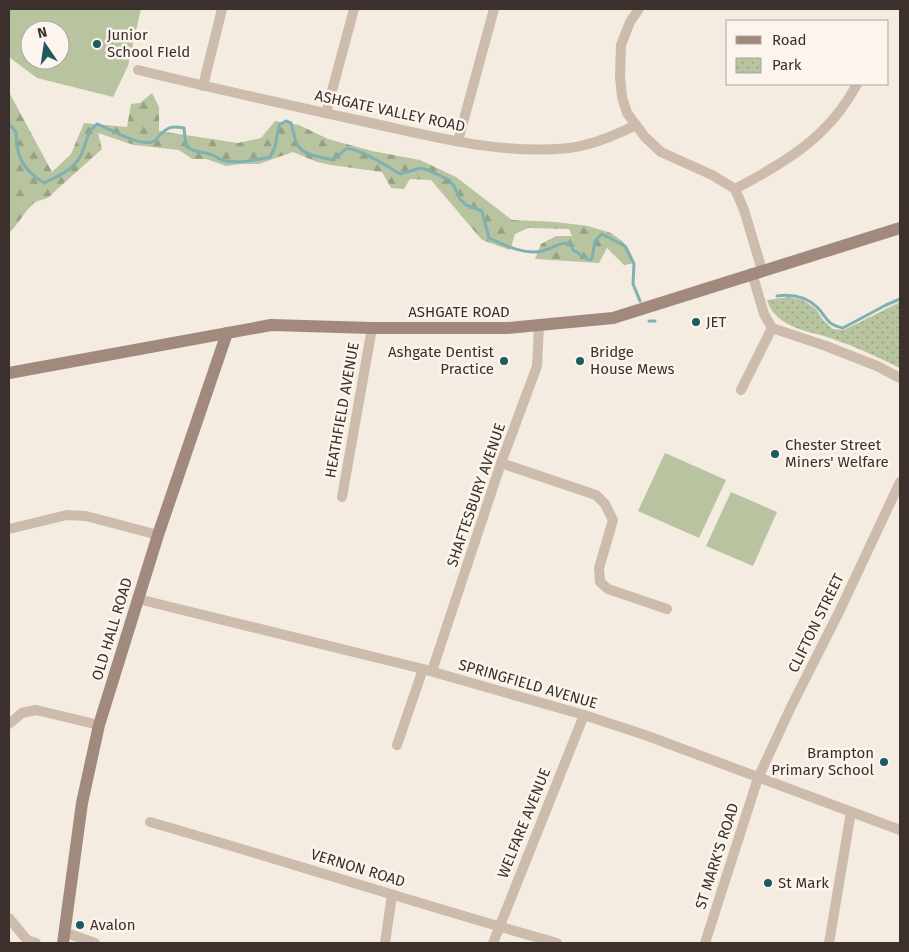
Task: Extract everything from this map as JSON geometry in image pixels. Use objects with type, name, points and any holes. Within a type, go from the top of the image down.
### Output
[{"type":"street","points":[[203,86],[222,9]]},
{"type":"street","points":[[326,113],[354,9]]},
{"type":"street","points":[[458,141],[494,9]]},
{"type":"street","points":[[639,9],[630,22],[621,45],[620,76],[622,97],[627,113],[645,137],[661,152],[712,175],[735,189],[744,210],[764,314],[772,328],[869,362],[900,378]]},
{"type":"street","name":"ASHGATE VALLEY ROAD","points":[[138,70],[326,113],[458,141],[514,150],[568,148],[592,144],[636,125]]},
{"type":"street","points":[[735,189],[769,171],[815,139],[842,110],[856,85]]},
{"type":"street","name":"ASHGATE ROAD","points":[[9,372],[271,325],[372,328],[507,328],[613,318],[900,228]]},
{"type":"street","name":"SHAFTESBURY AVENUE","points":[[398,745],[428,670],[537,366],[539,326]]},
{"type":"street","name":"HEATHFIELD AVENUE","points":[[342,497],[372,328]]},
{"type":"street","points":[[741,390],[772,328]]},
{"type":"street","name":"OLD HALL ROAD","points":[[63,938],[82,803],[99,725],[158,535],[226,332]]},
{"type":"street","points":[[501,463],[596,495],[605,504],[613,520],[599,568],[600,582],[608,589],[667,609]]},
{"type":"street","name":"CLIFTON STREET","points":[[758,778],[900,482]]},
{"type":"street","points":[[9,529],[68,515],[86,516],[158,535]]},
{"type":"street","name":"SPRINGFIELD AVENUE","points":[[138,600],[428,670],[584,715],[645,735],[900,830]]},
{"type":"street","points":[[9,724],[22,713],[36,710],[99,725]]},
{"type":"street","name":"WELFARE AVENUE","points":[[493,943],[584,715]]},
{"type":"street","name":"ST MARK'S ROAD","points":[[705,943],[758,778]]},
{"type":"street","points":[[829,943],[851,812]]},
{"type":"street","name":"VERNON ROAD","points":[[150,822],[556,943]]},
{"type":"street","points":[[385,943],[392,895]]},
{"type":"street","points":[[9,918],[27,940],[36,943]]},
{"type":"street","points":[[63,938],[94,943]]},
{"type":"green space","name":"Junior School FIeld","points":[[9,9],[141,9],[128,66],[113,97],[37,78],[26,70],[70,70],[70,20],[20,20],[20,65],[9,57]]},
{"type":"green space","points":[[9,92],[52,172],[71,154],[84,123],[127,127],[131,104],[140,103],[152,93],[159,107],[159,131],[238,143],[261,138],[275,121],[299,125],[328,139],[372,151],[420,160],[456,177],[512,220],[588,226],[611,233],[622,241],[635,263],[624,265],[607,248],[599,263],[535,259],[541,244],[556,236],[572,236],[569,229],[528,228],[515,234],[510,250],[482,240],[431,180],[410,179],[404,189],[391,188],[382,172],[317,162],[293,152],[259,164],[226,166],[206,159],[192,159],[179,150],[134,145],[98,133],[102,149],[46,199],[33,204],[9,233]]},
{"type":"green space","points":[[789,297],[803,300],[816,309],[823,320],[833,329],[844,330],[900,302],[900,368],[850,345],[786,323],[774,313],[767,300]]},
{"type":"green space","points":[[665,453],[726,480],[699,538],[638,511]]},
{"type":"green space","points":[[731,492],[777,512],[753,566],[706,546]]},
{"type":"waterway","points":[[9,124],[16,132],[17,148],[25,167],[44,183],[74,165],[81,155],[93,127],[97,124],[142,142],[155,141],[168,128],[184,128],[186,146],[189,148],[213,155],[222,160],[240,162],[270,157],[275,147],[279,125],[286,121],[291,123],[299,147],[312,155],[334,160],[344,150],[351,149],[373,158],[400,174],[421,168],[449,180],[460,199],[466,205],[482,211],[489,238],[514,249],[535,252],[567,243],[571,244],[573,250],[591,260],[596,240],[602,234],[625,246],[634,264],[633,284],[640,301]]},
{"type":"waterway","points":[[777,296],[788,295],[808,301],[817,307],[833,325],[843,328],[900,299]]},
{"type":"waterway","points":[[649,321],[655,321]]},
{"type":"place","name":"Junior School FIeld","points":[[97,44]]},
{"type":"place","name":"JET","points":[[696,322]]},
{"type":"place","name":"Ashgate Dentist Practice","points":[[504,361]]},
{"type":"place","name":"Bridge House Mews","points":[[580,361]]},
{"type":"place","name":"Chester Street Miners' Welfare","points":[[775,454]]},
{"type":"place","name":"Brampton Primary School","points":[[884,762]]},
{"type":"place","name":"St Mark","points":[[768,883]]},
{"type":"place","name":"Avalon","points":[[80,925]]}]
